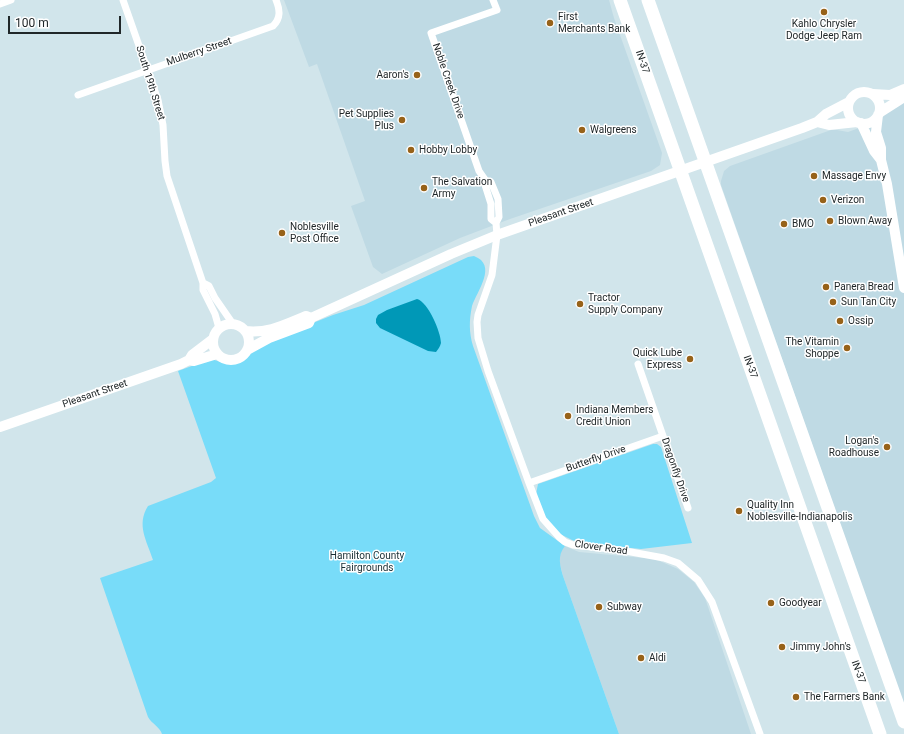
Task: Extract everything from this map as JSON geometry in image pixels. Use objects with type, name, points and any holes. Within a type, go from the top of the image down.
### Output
[{"type":"highway","name":"IN-37","points":[[620,0],[880,734]]},
{"type":"highway","points":[[648,0],[904,722]]},
{"type":"street","points":[[0,4],[11,0]]},
{"type":"street","name":"South 19th Street","points":[[123,0],[148,70],[162,116],[164,160],[167,176],[203,283],[203,290],[215,314],[219,328]]},
{"type":"street","name":"Mulberry Street","points":[[78,95],[275,24],[280,15],[276,0]]},
{"type":"street","name":"Noble Creek Drive","points":[[493,0],[497,10],[431,33],[479,171],[486,181],[491,182],[498,199],[500,218],[496,223],[497,235]]},
{"type":"street","points":[[881,160],[874,151],[859,123],[849,114],[849,102],[853,95],[857,93],[866,92],[890,95],[904,89]]},
{"type":"street","points":[[873,94],[878,101],[880,109],[876,132],[881,148],[881,160],[887,184],[904,288]]},
{"type":"street","points":[[859,123],[869,123],[873,121],[878,114],[904,97]]},
{"type":"street","name":"Pleasant Street","points":[[247,350],[269,338],[309,323],[311,318],[451,254],[497,235],[817,122],[826,114],[849,102]]},
{"type":"street","name":"Pleasant Street","points":[[817,122],[829,125],[859,123]]},
{"type":"street","name":"Clover Road","points":[[497,235],[492,276],[478,315],[477,334],[479,345],[543,519],[565,542],[582,547],[618,550],[664,558],[678,563],[698,580],[712,602],[760,734]]},
{"type":"street","name":"South 19th Street","points":[[203,283],[209,286],[215,298],[233,324]]},
{"type":"street","name":"Pleasant Street","points":[[245,331],[263,332],[272,330],[306,316],[311,318]]},
{"type":"street","points":[[233,324],[245,331],[249,339],[247,350],[239,358],[233,360],[222,358],[217,354],[214,349],[213,339],[215,332],[219,328],[233,324]]},
{"type":"street","name":"Pleasant Street","points":[[0,427],[181,364],[189,360],[192,355],[213,339]]},
{"type":"street","name":"Pleasant Street","points":[[189,360],[194,361],[217,354]]},
{"type":"street","name":"Dragonfly Drive","points":[[638,364],[688,508]]},
{"type":"street","name":"Butterfly Drive","points":[[529,483],[663,436]]},
{"type":"shaded area","points":[[284,0],[609,0],[662,153],[660,165],[651,171],[510,219],[460,238],[382,274],[373,267],[351,206],[365,201],[317,64],[309,67]]},
{"type":"shaded area","points":[[904,101],[904,706],[721,185],[721,181],[724,171],[730,166],[831,130],[848,132],[870,124]]},
{"type":"shaded area","points":[[417,299],[421,301],[429,311],[439,332],[441,343],[436,352],[428,351],[380,328],[376,323],[378,315],[387,310]]},
{"type":"shaded area","points":[[565,546],[579,552],[655,559],[678,569],[694,582],[705,598],[751,734],[619,734],[563,576],[559,560],[561,551]]},
{"type":"green space","name":"Hamilton County Fairgrounds","points":[[474,256],[481,260],[485,266],[485,272],[484,279],[471,311],[470,331],[473,346],[534,516],[540,528],[565,546],[560,557],[563,576],[619,734],[162,734],[160,729],[148,717],[100,578],[153,560],[143,526],[143,520],[148,506],[211,482],[216,478],[178,371],[211,359],[221,362],[235,362],[244,359],[265,342],[333,315],[364,305],[468,257]]},
{"type":"green space","points":[[653,444],[657,444],[661,447],[692,543],[641,549],[581,543],[560,534],[547,521],[536,494],[538,484]]},
{"type":"place","name":"Kahlo Chrysler Dodge Jeep Ram","points":[[824,12]]},
{"type":"place","name":"First Merchants Bank","points":[[550,23]]},
{"type":"place","name":"Aaron's","points":[[417,75]]},
{"type":"place","name":"Pet Supplies Plus","points":[[402,120]]},
{"type":"place","name":"Walgreens","points":[[582,130]]},
{"type":"place","name":"Hobby Lobby","points":[[411,150]]},
{"type":"place","name":"Massage Envy","points":[[814,176]]},
{"type":"place","name":"The Salvation Army","points":[[424,188]]},
{"type":"place","name":"Verizon","points":[[823,200]]},
{"type":"place","name":"Blown Away","points":[[830,221]]},
{"type":"place","name":"BMO","points":[[784,224]]},
{"type":"place","name":"Noblesville Post Office","points":[[282,233]]},
{"type":"place","name":"Panera Bread","points":[[826,287]]},
{"type":"place","name":"Sun Tan City","points":[[833,302]]},
{"type":"place","name":"Tractor Supply Company","points":[[580,304]]},
{"type":"place","name":"Ossip","points":[[840,321]]},
{"type":"place","name":"The Vitamin Shoppe","points":[[847,348]]},
{"type":"place","name":"Quick Lube Express","points":[[690,359]]},
{"type":"place","name":"Indiana Members Credit Union","points":[[568,416]]},
{"type":"place","name":"Logan's Roadhouse","points":[[887,447]]},
{"type":"place","name":"Quality Inn Noblesville-Indianapolis","points":[[739,511]]},
{"type":"place","name":"Goodyear","points":[[771,603]]},
{"type":"place","name":"Subway","points":[[599,607]]},
{"type":"place","name":"Jimmy John's","points":[[782,647]]},
{"type":"place","name":"Aldi","points":[[641,658]]},
{"type":"place","name":"The Farmers Bank","points":[[796,697]]}]
